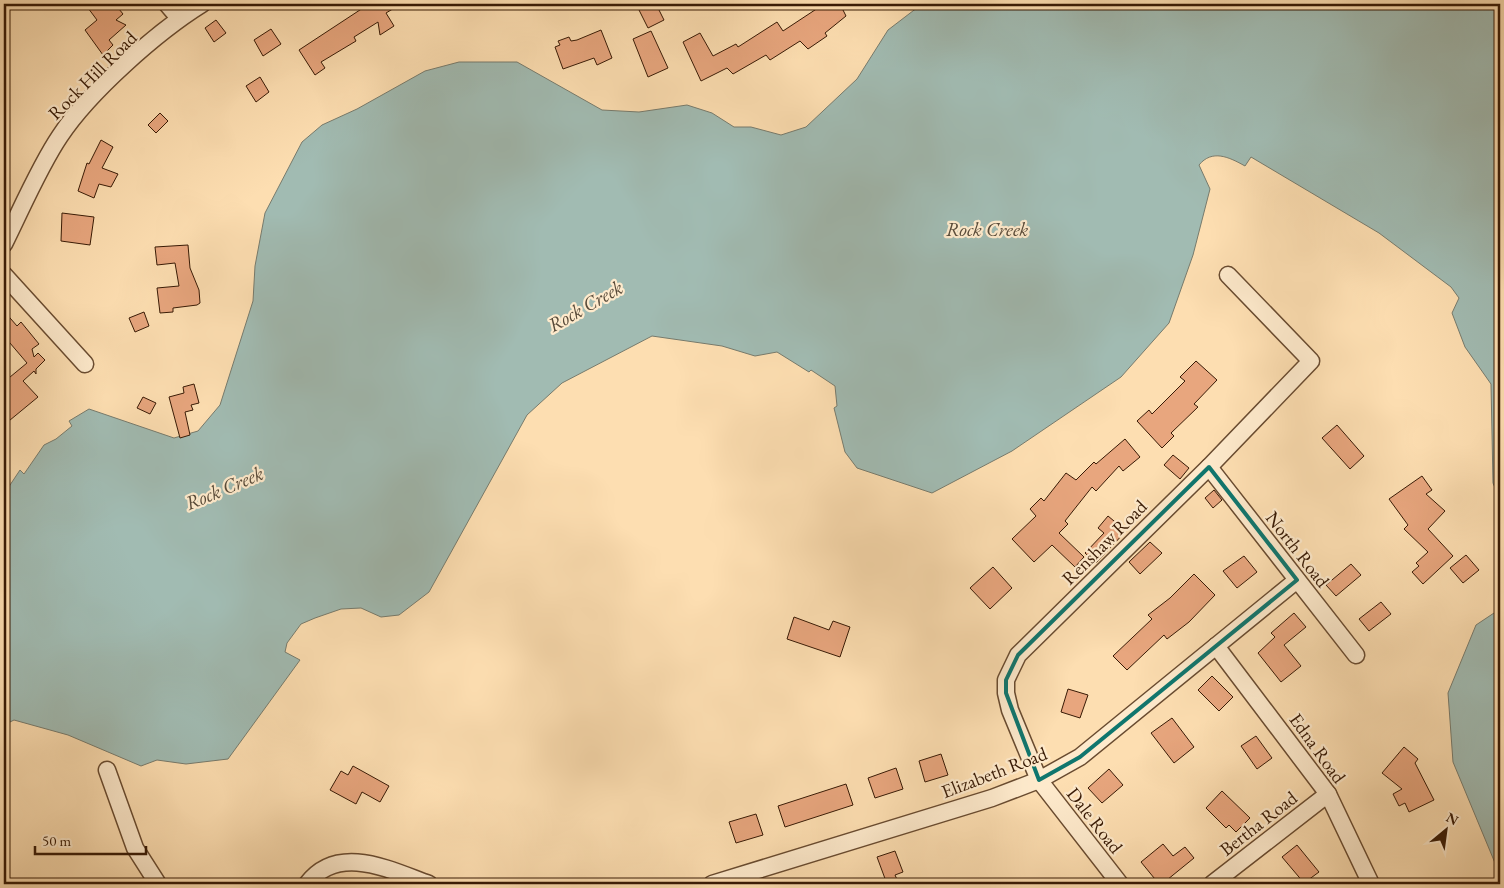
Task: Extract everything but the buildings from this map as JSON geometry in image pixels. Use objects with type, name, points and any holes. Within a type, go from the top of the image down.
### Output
[{"type":"street","points":[[167,4],[180,18]]},
{"type":"street","name":"Rock Hill Road","points":[[4,244],[58,138],[73,117],[116,75],[180,18],[202,4]]},
{"type":"street","points":[[4,275],[84,364]]},
{"type":"street","name":"Renshaw Road","points":[[1039,780],[1010,710],[1006,693],[1006,680],[1018,655],[1209,467],[1310,360],[1228,275]]},
{"type":"street","name":"North Road","points":[[1209,467],[1356,655]]},
{"type":"street","name":"Elizabeth Road","points":[[712,884],[992,798],[1039,780],[1080,757],[1297,580]]},
{"type":"street","name":"Edna Road","points":[[1216,646],[1328,794],[1371,884]]},
{"type":"street","points":[[107,770],[135,848],[158,884]]},
{"type":"street","name":"Dale Road","points":[[1039,780],[1120,884]]},
{"type":"street","name":"Bertha Road","points":[[1212,884],[1328,794]]},
{"type":"street","points":[[307,884],[326,866],[344,862],[376,864],[428,884]]},
{"type":"highlighted area","points":[[1209,467],[1297,580],[1080,757],[1039,780],[1006,693],[1006,680],[1018,655]]},
{"type":"water","name":"Rock Creek","points":[[922,4],[1500,4],[1500,500],[1493,483],[1491,384],[1465,347],[1452,313],[1459,298],[1451,287],[1379,233],[1251,157],[1245,166],[1221,156],[1215,156],[1209,157],[1199,165],[1210,189],[1193,255],[1169,323],[1121,377],[1012,451],[932,493],[857,468],[845,452],[834,408],[837,406],[835,386],[811,370],[809,372],[777,352],[755,356],[722,346],[652,336],[562,383],[527,415],[429,592],[399,615],[381,617],[361,608],[341,609],[301,624],[287,643],[285,652],[300,660],[228,759],[186,764],[157,760],[141,766],[68,735],[14,720],[6,724],[8,735],[4,735],[4,494],[20,470],[24,474],[44,445],[56,439],[72,426],[69,421],[89,409],[174,438],[198,431],[220,405],[253,301],[255,266],[265,213],[302,142],[322,125],[357,109],[425,71],[459,62],[517,62],[602,110],[639,112],[687,105],[712,113],[734,127],[751,127],[781,135],[806,127],[857,79],[888,30]]},
{"type":"water","points":[[1500,609],[1500,875],[1453,762],[1448,693],[1476,625]]}]
